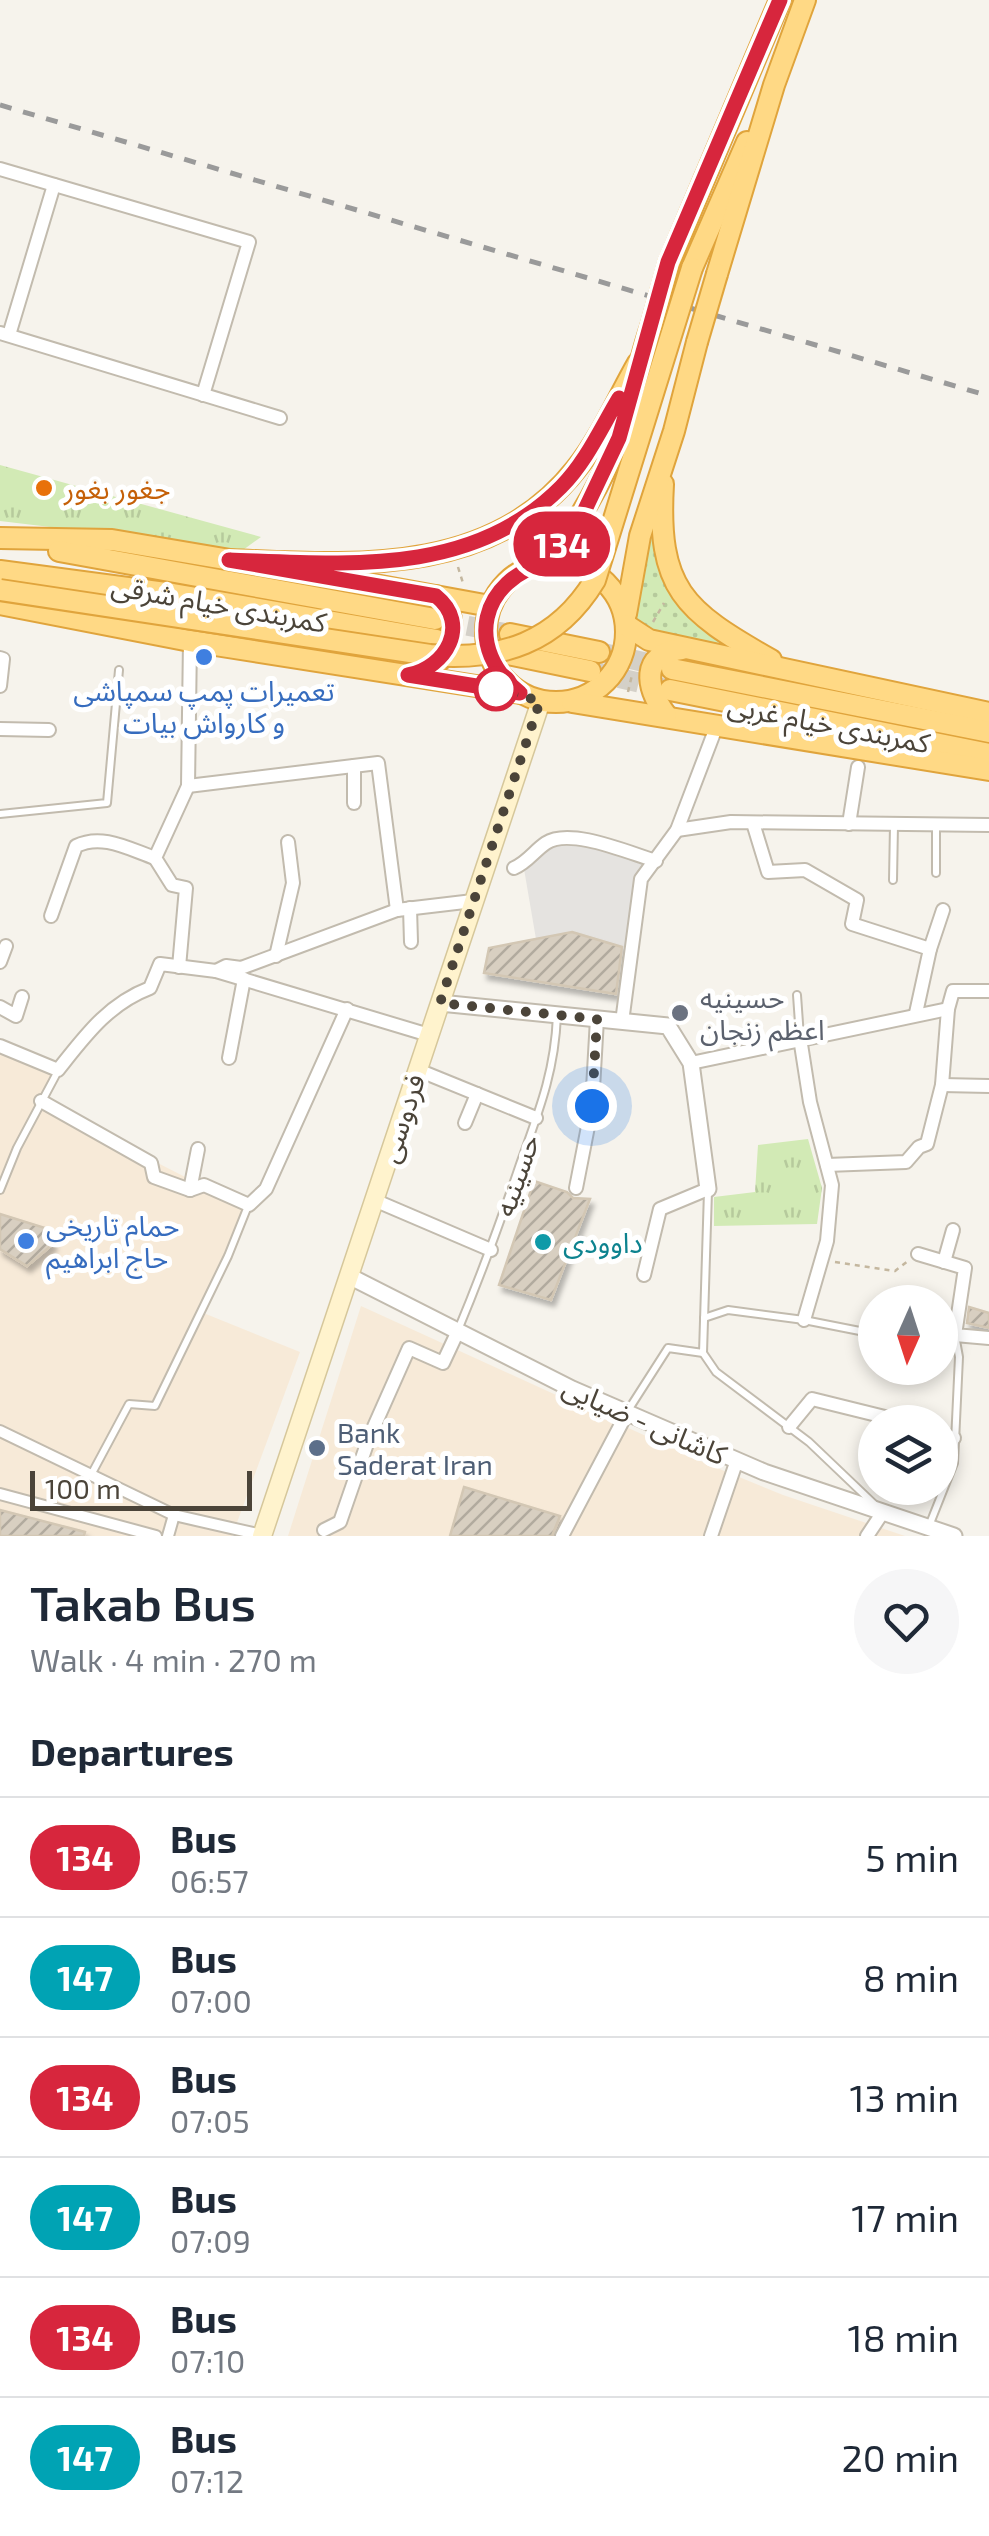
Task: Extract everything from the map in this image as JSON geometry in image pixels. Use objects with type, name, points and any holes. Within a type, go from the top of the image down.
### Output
[{"type":"highway","points":[[549,562],[582,516],[619,438],[668,262],[780,0]]},
{"type":"highway","points":[[570,701],[586,696],[612,674],[621,659],[640,536],[774,85],[804,0]]},
{"type":"highway","points":[[0,590],[430,655],[480,657],[528,642],[564,621],[595,580],[692,268],[774,85]]},
{"type":"highway","points":[[229,560],[395,562],[484,540],[539,507],[561,487],[579,466],[638,364]]},
{"type":"highway","points":[[665,456],[663,548],[678,590],[706,620],[790,670]]},
{"type":"highway","points":[[0,541],[112,540],[490,606]]},
{"type":"highway","name":"کمربندی خیام شرقی","points":[[0,541],[93,554],[436,630],[0,571]]},
{"type":"highway","points":[[530,697],[504,680],[493,664],[486,646],[486,626],[490,606],[500,590],[514,576],[549,562],[590,571],[607,584],[619,601],[626,623],[650,640],[989,714]]},
{"type":"highway","points":[[408,675],[424,672],[439,662],[447,648],[452,614],[436,596]]},
{"type":"highway","points":[[0,604],[190,641],[989,770]]},
{"type":"highway","points":[[509,644],[595,662]]},
{"type":"highway","points":[[666,715],[652,693],[650,672],[656,658],[668,650],[690,648]]},
{"type":"highway","name":"کمربندی خیام غربی","points":[[989,732],[671,679],[989,754]]},
{"type":"main road","name":"فردوسی","points":[[264,1535],[473,901],[530,697]]},
{"type":"street","points":[[0,169],[250,242],[204,395]]},
{"type":"street","points":[[54,185],[4,334],[280,418]]},
{"type":"street","points":[[154,858],[188,786],[190,641]]},
{"type":"street","points":[[0,658],[0,686]]},
{"type":"street","points":[[622,1022],[627,956],[641,879],[678,830],[717,725]]},
{"type":"street","points":[[0,729],[49,730]]},
{"type":"street","points":[[188,786],[378,763],[411,942]]},
{"type":"street","points":[[354,766],[354,803]]},
{"type":"street","points":[[850,824],[858,766]]},
{"type":"street","points":[[678,830],[731,822],[989,825]]},
{"type":"street","points":[[753,823],[768,872],[804,870],[857,900],[852,924],[930,949]]},
{"type":"street","points":[[514,868],[549,841],[572,837],[656,860]]},
{"type":"street","points":[[51,916],[76,846],[103,840],[154,858],[172,885],[186,888],[179,967]]},
{"type":"street","points":[[276,956],[293,882],[288,842]]},
{"type":"street","points":[[216,972],[226,966],[241,968],[404,909],[473,901]]},
{"type":"street","points":[[916,1013],[930,949],[944,910]]},
{"type":"street","points":[[0,962],[6,946]]},
{"type":"street","points":[[0,1046],[58,1070],[100,1018],[130,996],[150,988],[160,964],[244,979],[429,1035]]},
{"type":"street","points":[[228,1058],[244,979]]},
{"type":"street","points":[[827,1164],[906,1162],[919,1146],[928,1144],[942,1085],[953,991],[989,992]]},
{"type":"street","points":[[0,1007],[16,1016],[22,996]]},
{"type":"street","points":[[440,1003],[668,1026],[691,1063],[708,1189],[660,1209],[644,1275]]},
{"type":"street","points":[[691,1063],[948,1009]]},
{"type":"street","points":[[41,1100],[150,1163],[154,1177],[190,1190],[204,1185],[249,1205],[266,1189],[347,1010]]},
{"type":"street","points":[[576,1188],[592,1106],[597,1019]]},
{"type":"street","points":[[800,1038],[810,1102],[832,1185],[823,1260],[804,1320]]},
{"type":"street","points":[[418,1070],[536,1118]]},
{"type":"street","points":[[942,1085],[989,1086]]},
{"type":"street","points":[[464,1123],[477,1094]]},
{"type":"street","points":[[190,1190],[198,1149]]},
{"type":"street","points":[[374,1200],[491,1250]]},
{"type":"street","points":[[944,1262],[953,1230]]},
{"type":"street","points":[[918,1254],[964,1268],[958,1318]]},
{"type":"street","name":"کاشانی - ضیایی","points":[[349,1276],[572,1389],[737,1460],[883,1512],[926,1532],[954,1536]]},
{"type":"street","points":[[324,1530],[340,1522],[369,1438],[409,1348],[444,1363],[458,1331]]},
{"type":"street","points":[[958,1335],[989,1338]]},
{"type":"street","points":[[790,1426],[812,1399],[858,1410]]},
{"type":"street","points":[[562,1536],[627,1412]]},
{"type":"street","points":[[0,1431],[174,1515],[264,1535]]},
{"type":"street","points":[[711,1536],[737,1460]]},
{"type":"street","points":[[0,1494],[156,1536]]},
{"type":"street","points":[[867,1536],[883,1512]]},
{"type":"street","points":[[168,1536],[174,1515]]},
{"type":"lane","points":[[0,814],[107,803],[120,670]]},
{"type":"lane","points":[[892,880],[894,825]]},
{"type":"lane","points":[[936,825],[936,873]]},
{"type":"lane","points":[[797,996],[800,1038]]},
{"type":"lane","name":"حسینیه","points":[[458,1331],[491,1250],[536,1118],[555,1056],[556,1015]]},
{"type":"lane","points":[[0,1190],[58,1070]]},
{"type":"lane","points":[[708,1189],[703,1354],[716,1372],[790,1426],[883,1512]]},
{"type":"lane","points":[[91,1475],[130,1404],[155,1406],[249,1205]]},
{"type":"lane","points":[[704,1318],[728,1310],[858,1331]]},
{"type":"lane","points":[[627,1412],[668,1348],[703,1354]]},
{"type":"lane","points":[[926,1532],[937,1505]]},
{"type":"path","points":[[823,1260],[895,1270],[918,1254]]},
{"type":"shaded area","points":[[579,839],[652,865],[630,957],[572,932],[536,939],[524,869],[549,841]]},
{"type":"shaded area","points":[[0,1054],[54,1073],[42,1104],[244,1207],[201,1312],[300,1352],[232,1536],[0,1536]]},
{"type":"shaded area","points":[[361,1306],[705,1463],[783,1495],[905,1536],[288,1536]]},
{"type":"green space","points":[[0,465],[261,537],[243,550],[0,521]]},
{"type":"green space","points":[[651,520],[661,568],[748,653],[655,633],[633,619]]},
{"type":"green space","points":[[808,1139],[822,1188],[817,1224],[714,1226],[714,1197],[755,1192],[758,1145]]},
{"type":"building","points":[[572,932],[622,947],[616,994],[484,973],[489,948]]},
{"type":"building","name":"داوودی","points":[[534,1181],[567,1192],[573,1198],[590,1199],[551,1300],[499,1285]]},
{"type":"building","name":"حمام تاریخی حاج ابراهیم","points":[[0,1214],[45,1228],[53,1244],[27,1266],[0,1249]]},
{"type":"building","points":[[969,1307],[989,1313],[989,1328],[967,1323]]},
{"type":"building","points":[[464,1487],[560,1516],[552,1536],[450,1536]]},
{"type":"building","points":[[0,1510],[85,1532],[84,1536],[0,1536]]},
{"type":"tunnel","points":[[438,620],[510,634]]},
{"type":"tunnel","points":[[599,652],[670,668]]},
{"type":"tunnel","points":[[590,671],[666,689]]},
{"type":"railway","points":[[0,105],[989,396]]},
{"type":"bus line","name":"134","points":[[619,398],[579,466],[561,487],[539,507],[484,540],[425,558],[395,562],[229,560],[436,596],[452,614],[447,648],[439,662],[424,672],[408,675],[520,693],[504,680],[486,646],[490,606],[514,576],[549,562],[600,484],[619,438],[668,262],[780,0]]},
{"type":"place","name":"جغور بغور","points":[[44,488]]},
{"type":"place","name":"تعمیرات پمپ سمپاشی و کارواش بیات","points":[[204,657]]},
{"type":"place","name":"حسینیه اعظم زنجان","points":[[680,1013]]},
{"type":"place","name":"حمام تاریخی حاج ابراهیم","points":[[26,1241]]},
{"type":"place","name":"داوودی","points":[[543,1242]]},
{"type":"place","name":"Bank Saderat Iran","points":[[317,1448]]},
{"type":"route","points":[[496,689],[540,701],[440,1003],[597,1019],[592,1106]]}]
